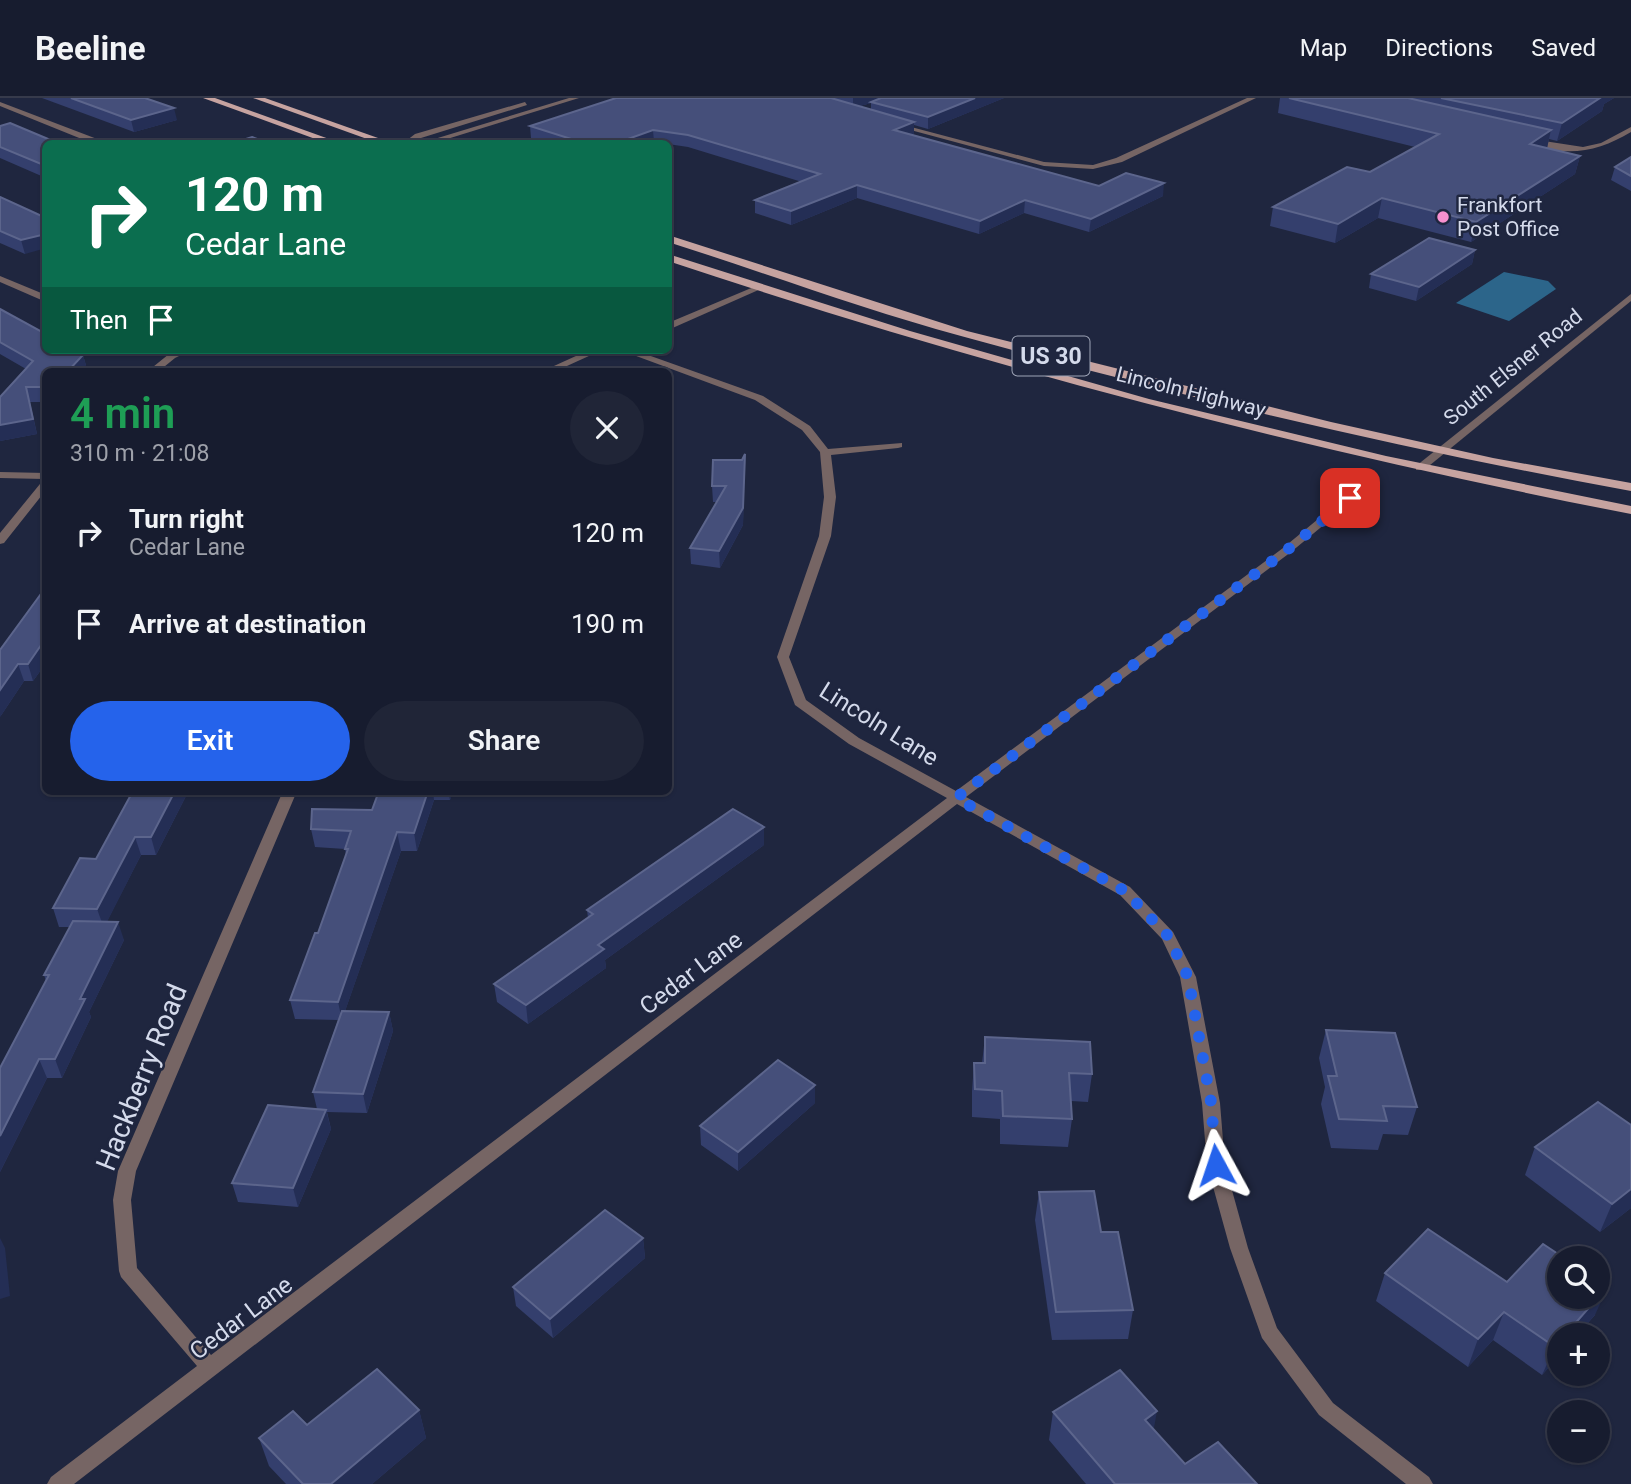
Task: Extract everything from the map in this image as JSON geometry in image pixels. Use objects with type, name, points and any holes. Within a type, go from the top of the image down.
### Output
[{"type":"main road","points":[[207,98],[328,140]]},
{"type":"main road","points":[[257,98],[379,140]]},
{"type":"main road","name":"Lincoln Highway","points":[[672,239],[963,333],[1248,406],[1441,450],[1631,487]]},
{"type":"main road","name":"Lincoln Highway","points":[[672,258],[960,353],[1230,425],[1420,468],[1631,509]]},
{"type":"street","points":[[412,140],[543,98]]},
{"type":"street","points":[[434,140],[576,98]]},
{"type":"street","points":[[882,121],[1044,164],[1093,167],[1119,160],[1253,98]]},
{"type":"street","points":[[0,104],[92,140]]},
{"type":"street","points":[[1520,139],[1588,152],[1608,144],[1631,129]]},
{"type":"street","points":[[0,280],[42,297]]},
{"type":"street","points":[[672,325],[759,288]]},
{"type":"street","name":"South Elsner Road","points":[[1420,468],[1631,297]]},
{"type":"street","points":[[168,354],[172,356]]},
{"type":"street","points":[[157,368],[177,354]]},
{"type":"street","points":[[555,368],[588,354]]},
{"type":"street","points":[[636,354],[759,398],[806,428],[825,452],[898,446]]},
{"type":"street","name":"Lincoln Lane","points":[[825,452],[830,497],[825,536],[783,657],[800,702],[854,741],[1125,891],[1168,936],[1188,977],[1211,1102],[1216,1165],[1239,1248],[1269,1332],[1326,1409],[1422,1484]]},
{"type":"street","points":[[0,475],[42,476]]},
{"type":"street","points":[[0,541],[42,487]]},
{"type":"street","name":"Cedar Lane","points":[[58,1484],[956,798],[1287,550],[1350,498]]},
{"type":"street","name":"Hackberry Road","points":[[211,1369],[128,1271],[122,1200],[127,1171],[288,795]]},
{"type":"water","points":[[1504,272],[1548,281],[1556,289],[1509,321],[1456,303]]},
{"type":"building","points":[[71,98],[145,98],[174,108],[131,120]]},
{"type":"building","points":[[616,98],[831,98],[914,122],[894,130],[1099,186],[1126,173],[1164,183],[1091,219],[1025,200],[980,221],[857,185],[791,211],[755,200],[820,174],[688,135],[653,130],[625,140],[574,140],[530,126]]},
{"type":"building","points":[[881,98],[975,98],[928,117],[871,102]]},
{"type":"building","points":[[1289,98],[1408,98],[1551,130],[1530,144],[1580,156],[1476,222],[1382,198],[1338,224],[1273,207],[1347,167],[1370,172],[1439,134]]},
{"type":"building","points":[[1441,98],[1600,98],[1562,123]]},
{"type":"building","points":[[10,123],[50,140],[42,140],[42,164],[0,147],[0,126]]},
{"type":"building","points":[[1631,157],[1631,176],[1615,167]]},
{"type":"building","points":[[0,197],[42,216],[42,235],[21,240],[0,231]]},
{"type":"building","points":[[1429,238],[1475,250],[1419,287],[1371,274]]},
{"type":"building","points":[[0,309],[42,332],[42,354],[83,355],[71,368],[42,368],[42,387],[26,387],[33,419],[0,425],[0,397],[33,361],[0,342]]},
{"type":"building","points":[[745,454],[743,508],[719,551],[690,548],[726,486],[712,486],[713,460],[742,460]]},
{"type":"building","points":[[42,592],[42,644],[28,664],[18,664],[0,690],[0,650]]},
{"type":"building","points":[[131,795],[173,795],[151,837],[135,837],[97,909],[53,908],[80,858],[96,859]]},
{"type":"building","points":[[378,795],[427,795],[414,833],[397,832],[338,1002],[290,1000],[315,933],[318,933],[348,849],[345,849],[351,831],[311,829],[312,809],[372,810]]},
{"type":"building","points":[[733,809],[764,827],[598,945],[604,949],[526,1005],[494,984],[593,914],[587,910]]},
{"type":"building","points":[[73,921],[118,922],[80,999],[85,999],[55,1059],[39,1059],[0,1136],[0,1068],[49,975],[44,975]]},
{"type":"building","points":[[342,1011],[389,1012],[363,1094],[313,1092]]},
{"type":"building","points":[[1326,1030],[1395,1033],[1417,1107],[1383,1106],[1387,1121],[1339,1119],[1328,1076],[1337,1076]]},
{"type":"building","points":[[985,1037],[1090,1042],[1092,1074],[1069,1073],[1072,1119],[1003,1116],[1002,1091],[975,1089],[974,1063],[985,1063]]},
{"type":"building","points":[[778,1060],[815,1085],[738,1152],[700,1126]]},
{"type":"building","points":[[1598,1102],[1631,1125],[1631,1189],[1612,1204],[1535,1147]]},
{"type":"building","points":[[268,1105],[326,1110],[293,1188],[232,1183]]},
{"type":"building","points":[[1094,1191],[1101,1232],[1118,1232],[1133,1310],[1056,1312],[1039,1192]]},
{"type":"building","points":[[605,1210],[643,1238],[550,1319],[513,1287]]},
{"type":"building","points":[[1428,1229],[1507,1282],[1543,1244],[1547,1247],[1547,1309],[1588,1309],[1576,1323],[1547,1323],[1547,1342],[1504,1312],[1478,1339],[1385,1273]]},
{"type":"building","points":[[377,1369],[419,1410],[331,1484],[303,1484],[259,1438],[293,1411],[307,1425]]},
{"type":"building","points":[[1120,1370],[1157,1411],[1145,1420],[1185,1464],[1218,1442],[1257,1484],[1115,1484],[1053,1412]]},
{"type":"place","name":"Frankfort Post Office","points":[[1443,217]]},
{"type":"route","points":[[1216,1165],[1211,1102],[1188,977],[1168,936],[1125,891],[956,798],[1287,550],[1350,498]]}]
